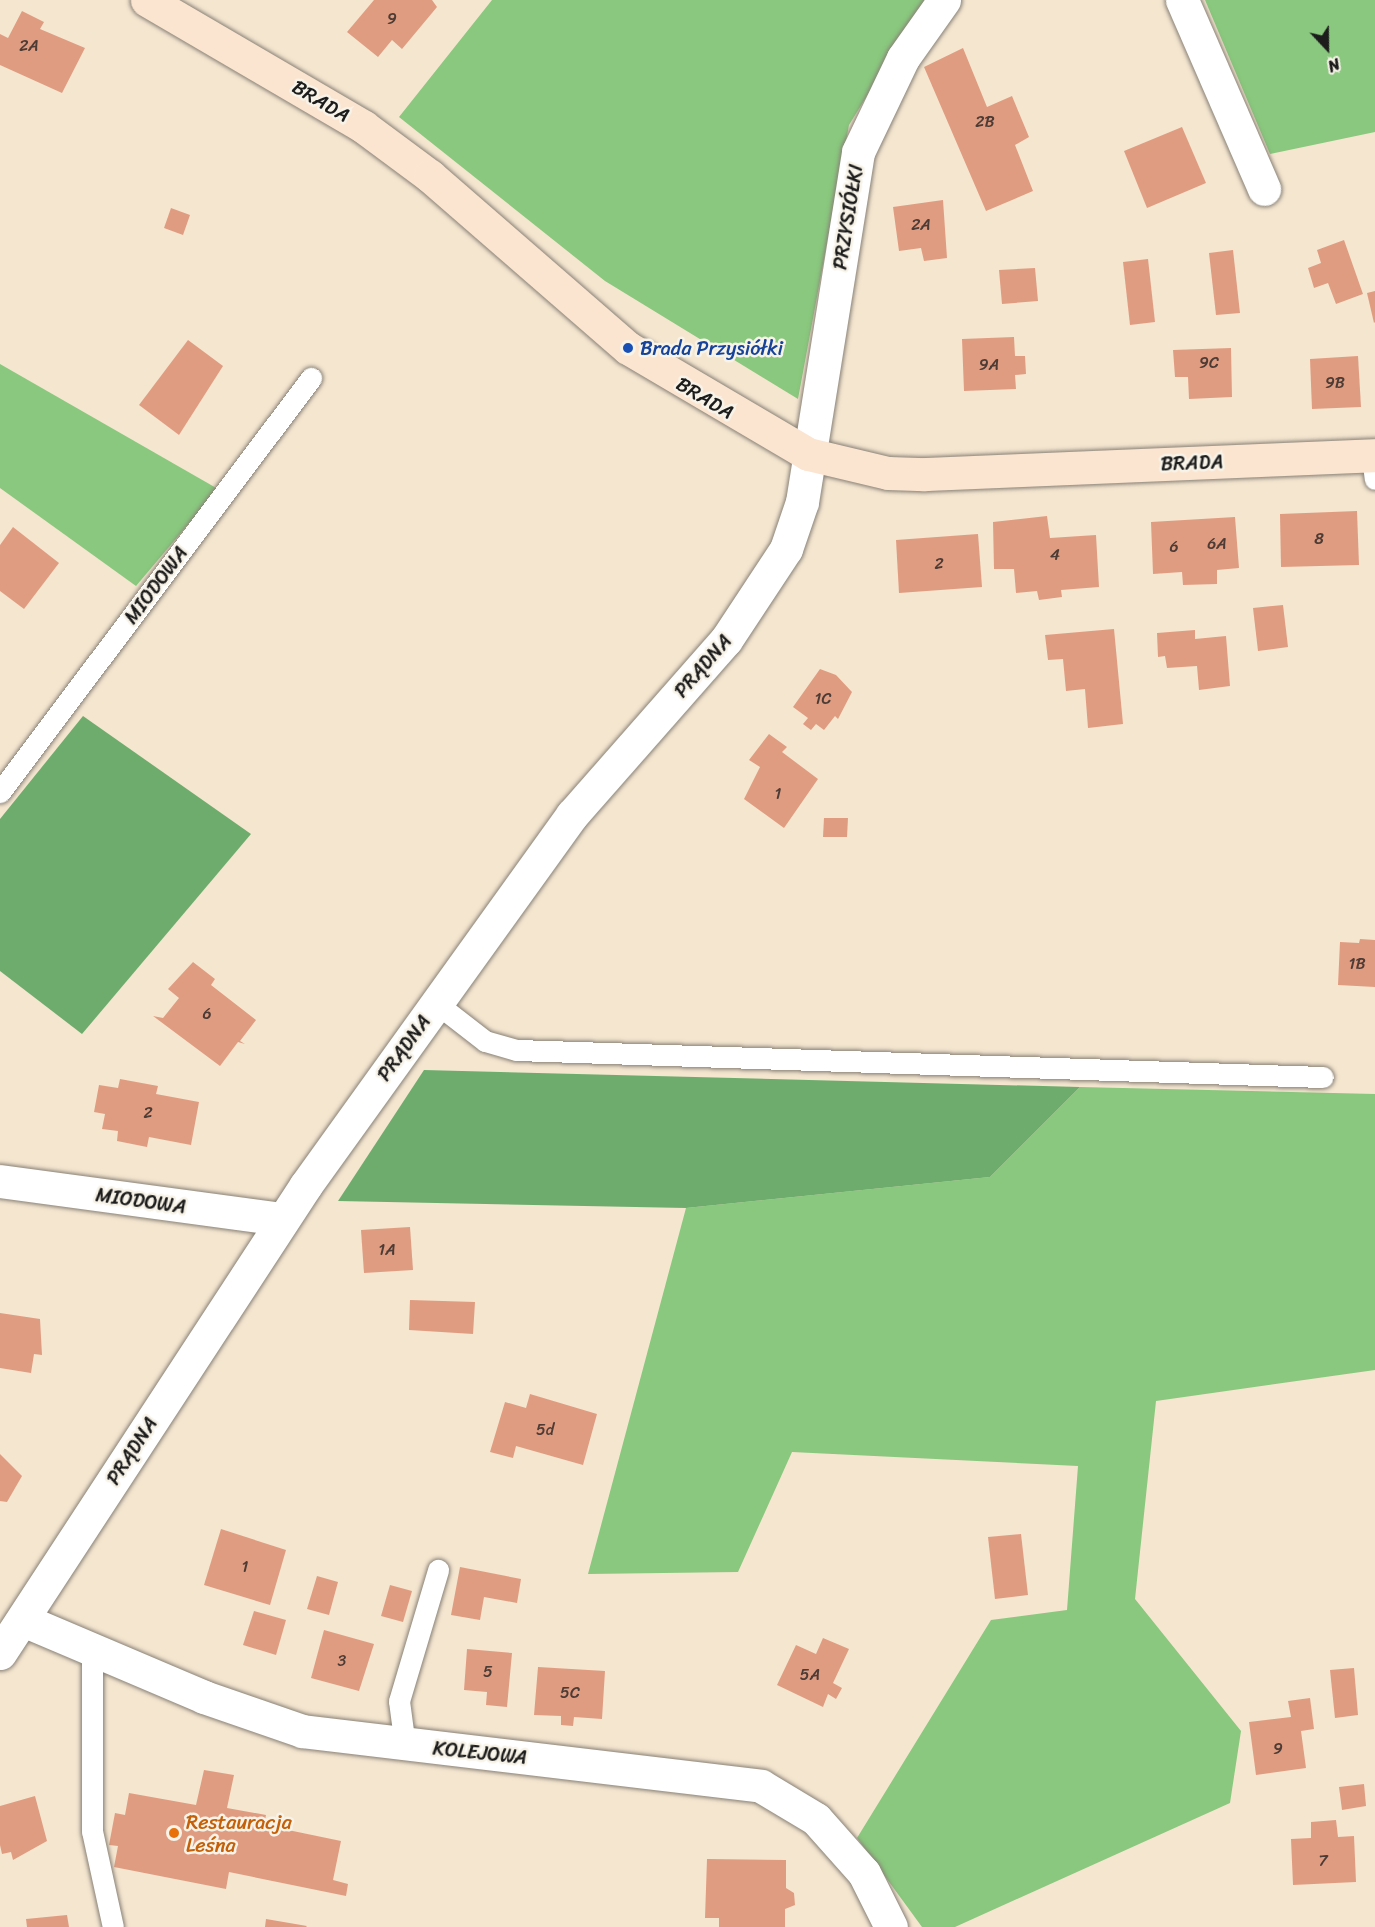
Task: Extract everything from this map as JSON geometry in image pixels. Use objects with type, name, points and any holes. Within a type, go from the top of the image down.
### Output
[{"type":"street","name":"BRADA","points":[[147,0],[364,127],[430,176],[627,348],[808,454],[888,473],[926,474],[1374,463]]},
{"type":"street","name":"PRZYSIÓŁKI","points":[[808,454],[858,152],[903,58],[944,0]]},
{"type":"street","points":[[1182,0],[1264,189]]},
{"type":"street","name":"PRĄDNA","points":[[0,1653],[11,1620],[282,1220],[436,1004],[572,815],[726,640],[759,595],[786,549],[802,502],[808,454]]},
{"type":"street","name":"MIODOWA","points":[[0,1181],[282,1220]]},
{"type":"street","name":"KOLEJOWA","points":[[11,1620],[302,1731],[405,1746],[693,1774],[761,1786],[816,1819],[864,1873],[891,1927]]},
{"type":"lane","name":"MIODOWA","points":[[0,792],[311,378]]},
{"type":"lane","points":[[436,1004],[485,1041],[517,1050],[1323,1077]]},
{"type":"lane","points":[[405,1746],[399,1701],[438,1570]]},
{"type":"lane","points":[[92,1650],[92,1831],[113,1927]]},
{"type":"green space","points":[[492,0],[926,0],[849,125],[798,399],[605,281],[399,117]]},
{"type":"green space","points":[[1205,0],[1375,0],[1375,132],[1270,154]]},
{"type":"green space","points":[[0,364],[218,489],[136,586],[0,488]]},
{"type":"green space","points":[[83,716],[251,834],[82,1034],[0,971],[0,819]]},
{"type":"green space","points":[[424,1070],[1080,1087],[990,1177],[686,1208],[338,1201]]},
{"type":"green space","points":[[1080,1087],[1375,1094],[1375,1370],[1156,1401],[1135,1599],[1241,1731],[1230,1803],[955,1927],[922,1927],[857,1838],[991,1620],[1067,1610],[1078,1466],[792,1452],[738,1572],[588,1574],[686,1208],[990,1177]]},
{"type":"building","points":[[374,0],[432,0],[437,7],[402,49],[392,40],[378,57],[347,32]]},
{"type":"building","points":[[22,11],[44,22],[40,29],[85,48],[62,93],[0,65],[0,34],[8,38]]},
{"type":"building","points":[[963,48],[987,107],[1012,96],[1029,137],[1015,145],[1033,191],[986,211],[924,67]]},
{"type":"building","points":[[1182,127],[1206,183],[1147,208],[1124,151]]},
{"type":"building","points":[[943,200],[947,258],[924,261],[921,248],[899,251],[893,207]]},
{"type":"building","points":[[171,208],[190,215],[183,235],[164,228]]},
{"type":"building","points":[[1344,240],[1363,294],[1336,304],[1328,283],[1314,288],[1308,268],[1321,263],[1317,250]]},
{"type":"building","points":[[1233,250],[1240,313],[1216,315],[1209,253]]},
{"type":"building","points":[[1148,259],[1155,322],[1130,325],[1123,262]]},
{"type":"building","points":[[1035,268],[1038,301],[1002,304],[999,270]]},
{"type":"building","points":[[1375,291],[1375,322],[1374,323],[1367,293]]},
{"type":"building","points":[[1014,337],[1015,356],[1025,356],[1026,374],[1015,375],[1016,389],[964,391],[962,339]]},
{"type":"building","points":[[188,340],[223,366],[179,435],[139,405]]},
{"type":"building","points":[[1231,348],[1232,397],[1189,399],[1188,377],[1175,377],[1173,350]]},
{"type":"building","points":[[1358,356],[1361,407],[1312,409],[1310,359]]},
{"type":"building","points":[[1357,511],[1359,565],[1281,567],[1280,514]]},
{"type":"building","points":[[1047,516],[1050,538],[1096,535],[1099,587],[1061,590],[1062,597],[1039,600],[1037,591],[1016,593],[1014,569],[994,569],[993,522]]},
{"type":"building","points":[[1235,517],[1239,568],[1217,570],[1217,584],[1183,585],[1182,572],[1153,574],[1151,522]]},
{"type":"building","points":[[13,527],[59,563],[24,609],[0,591],[0,545]]},
{"type":"building","points":[[978,534],[982,587],[899,593],[896,540]]},
{"type":"building","points":[[1283,605],[1288,647],[1258,651],[1253,608]]},
{"type":"building","points":[[1114,629],[1123,724],[1088,728],[1085,689],[1066,691],[1063,659],[1048,660],[1045,635]]},
{"type":"building","points":[[1195,630],[1195,639],[1226,636],[1230,686],[1199,690],[1197,666],[1167,668],[1165,656],[1158,657],[1157,633]]},
{"type":"building","points":[[820,669],[836,675],[852,692],[838,719],[835,716],[824,730],[816,724],[811,730],[803,724],[808,718],[793,707]]},
{"type":"building","points":[[769,734],[787,747],[782,752],[818,779],[784,828],[744,799],[760,767],[749,760]]},
{"type":"building","points":[[824,818],[848,818],[847,837],[823,837]]},
{"type":"building","points":[[1360,939],[1375,940],[1375,987],[1338,985],[1340,942],[1359,943]]},
{"type":"building","points":[[193,962],[215,979],[211,985],[256,1020],[240,1041],[245,1044],[238,1042],[220,1066],[153,1016],[163,1018],[179,998],[168,989]]},
{"type":"building","points":[[120,1079],[158,1086],[156,1094],[199,1102],[191,1145],[149,1137],[147,1147],[117,1141],[118,1131],[102,1129],[105,1114],[94,1112],[99,1085],[118,1088]]},
{"type":"building","points":[[410,1227],[413,1270],[364,1273],[361,1230]]},
{"type":"building","points":[[410,1300],[475,1302],[473,1334],[409,1330]]},
{"type":"building","points":[[0,1313],[40,1319],[42,1355],[34,1354],[31,1373],[0,1368]]},
{"type":"building","points":[[530,1394],[597,1414],[583,1465],[516,1446],[513,1458],[490,1452],[505,1402],[526,1408]]},
{"type":"building","points":[[0,1454],[22,1476],[7,1502],[0,1501]]},
{"type":"building","points":[[221,1529],[286,1550],[270,1605],[204,1585]]},
{"type":"building","points":[[1021,1534],[1028,1595],[995,1599],[988,1537]]},
{"type":"building","points":[[460,1567],[521,1579],[517,1603],[484,1597],[480,1620],[451,1615]]},
{"type":"building","points":[[317,1576],[338,1582],[329,1615],[307,1609]]},
{"type":"building","points":[[390,1585],[412,1591],[403,1622],[381,1616]]},
{"type":"building","points":[[254,1611],[286,1620],[276,1655],[243,1645]]},
{"type":"building","points":[[324,1630],[374,1644],[359,1691],[311,1678]]},
{"type":"building","points":[[823,1638],[849,1649],[833,1683],[842,1688],[836,1699],[828,1694],[823,1707],[777,1685],[796,1645],[816,1654]]},
{"type":"building","points":[[467,1649],[512,1653],[507,1707],[486,1705],[487,1692],[464,1690]]},
{"type":"building","points":[[538,1667],[605,1671],[602,1719],[574,1717],[573,1726],[561,1725],[561,1716],[534,1715]]},
{"type":"building","points":[[1354,1668],[1358,1715],[1335,1718],[1330,1670]]},
{"type":"building","points":[[1310,1698],[1314,1729],[1301,1731],[1306,1768],[1256,1775],[1249,1722],[1291,1717],[1288,1701]]},
{"type":"building","name":"Restauracja Leśna","points":[[204,1770],[234,1775],[227,1808],[266,1815],[264,1825],[341,1841],[333,1880],[348,1884],[346,1896],[229,1872],[226,1889],[114,1867],[118,1846],[109,1845],[115,1813],[125,1815],[129,1793],[196,1805]]},
{"type":"building","points":[[1364,1784],[1366,1806],[1342,1810],[1339,1787]]},
{"type":"building","points":[[35,1796],[47,1841],[13,1860],[11,1852],[2,1854],[0,1806]]},
{"type":"building","points":[[1336,1820],[1338,1837],[1354,1836],[1356,1882],[1293,1885],[1291,1839],[1311,1838],[1311,1822]]},
{"type":"building","points":[[707,1859],[786,1860],[786,1888],[794,1893],[795,1905],[785,1909],[785,1927],[719,1927],[719,1918],[705,1918]]},
{"type":"building","points":[[67,1915],[69,1927],[27,1927],[26,1919]]},
{"type":"building","points":[[266,1919],[307,1926],[265,1927]]},
{"type":"place","name":"Brada Przysiółki","points":[[628,348]]},
{"type":"place","name":"Restauracja Leśna","points":[[174,1833]]}]
